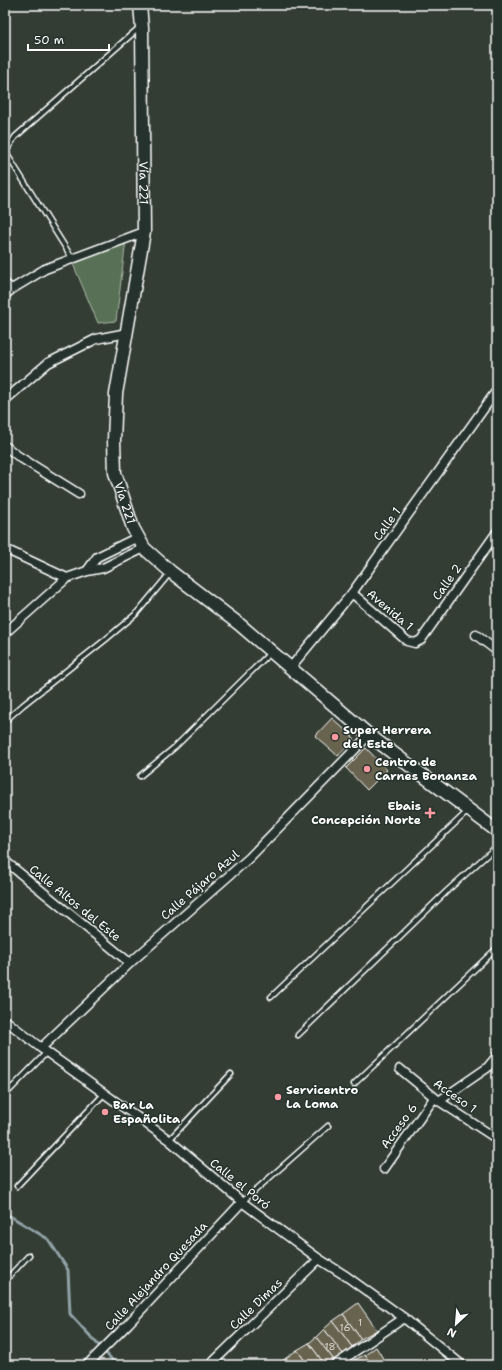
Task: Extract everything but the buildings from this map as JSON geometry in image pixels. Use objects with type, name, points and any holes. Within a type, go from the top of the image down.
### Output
[{"type":"main road","name":"Vía 221","points":[[140,5],[142,25],[144,232],[116,394],[114,440],[115,473],[133,528],[144,548],[171,572],[272,651],[369,735],[497,831]]},
{"type":"street","points":[[5,295],[8,286],[45,269],[144,232]]},
{"type":"street","points":[[5,400],[48,363],[96,339],[127,332]]},
{"type":"street","name":"Calle 1","points":[[291,667],[352,593],[497,390]]},
{"type":"street","points":[[5,446],[18,456],[79,494]]},
{"type":"street","name":"Calle 2","points":[[415,643],[421,640],[497,532]]},
{"type":"street","points":[[87,571],[97,557],[138,537]]},
{"type":"street","points":[[5,633],[67,578],[87,571],[103,568],[144,548]]},
{"type":"street","points":[[5,549],[67,578]]},
{"type":"street","name":"Avenida 1","points":[[352,593],[407,641],[415,643]]},
{"type":"street","points":[[476,635],[497,651]]},
{"type":"street","name":"Calle Pájaro Azul","points":[[44,1050],[130,963],[249,858],[369,735]]},
{"type":"street","name":"Calle Altos del Este","points":[[5,861],[130,963]]},
{"type":"street","name":"Calle el Poró","points":[[5,1020],[168,1140],[242,1202],[319,1259],[346,1276],[404,1318],[462,1365]]},
{"type":"street","points":[[437,1100],[487,1068],[497,1056]]},
{"type":"street","name":"Acceso 1","points":[[400,1069],[437,1100],[497,1139]]},
{"type":"street","name":"Acceso 6","points":[[384,1169],[437,1100]]},
{"type":"street","name":"Calle Alejandro Quesada","points":[[87,1365],[242,1202]]},
{"type":"street","name":"Calle Dimas","points":[[210,1365],[319,1259]]},
{"type":"street","points":[[335,1365],[404,1318]]},
{"type":"lane","points":[[72,259],[8,156],[7,150],[15,137],[142,25]]},
{"type":"lane","points":[[5,721],[136,614],[171,572]]},
{"type":"lane","points":[[140,776],[175,747],[272,651]]},
{"type":"lane","points":[[271,997],[469,810]]},
{"type":"lane","points":[[298,1035],[448,890],[497,846]]},
{"type":"lane","points":[[354,1084],[497,948]]},
{"type":"lane","points":[[5,1095],[44,1050]]},
{"type":"lane","points":[[168,1140],[231,1074]]},
{"type":"lane","points":[[17,1186],[104,1093]]},
{"type":"lane","points":[[242,1202],[328,1126]]},
{"type":"lane","points":[[5,1282],[28,1255]]},
{"type":"green space","points":[[126,240],[116,321],[98,323],[73,264]]},
{"type":"waterway","points":[[5,1213],[48,1239],[68,1270],[70,1314],[115,1363],[115,1365]]},
{"type":"place","name":"Super Herrera del Este","points":[[335,737]]},
{"type":"place","name":"Centro de Carnes Bonanza","points":[[367,769]]},
{"type":"place","name":"Ebais Concepción Norte","points":[[430,813]]},
{"type":"place","name":"Servicentro La Loma","points":[[278,1097]]},
{"type":"place","name":"Bar La Españolita","points":[[105,1112]]}]
